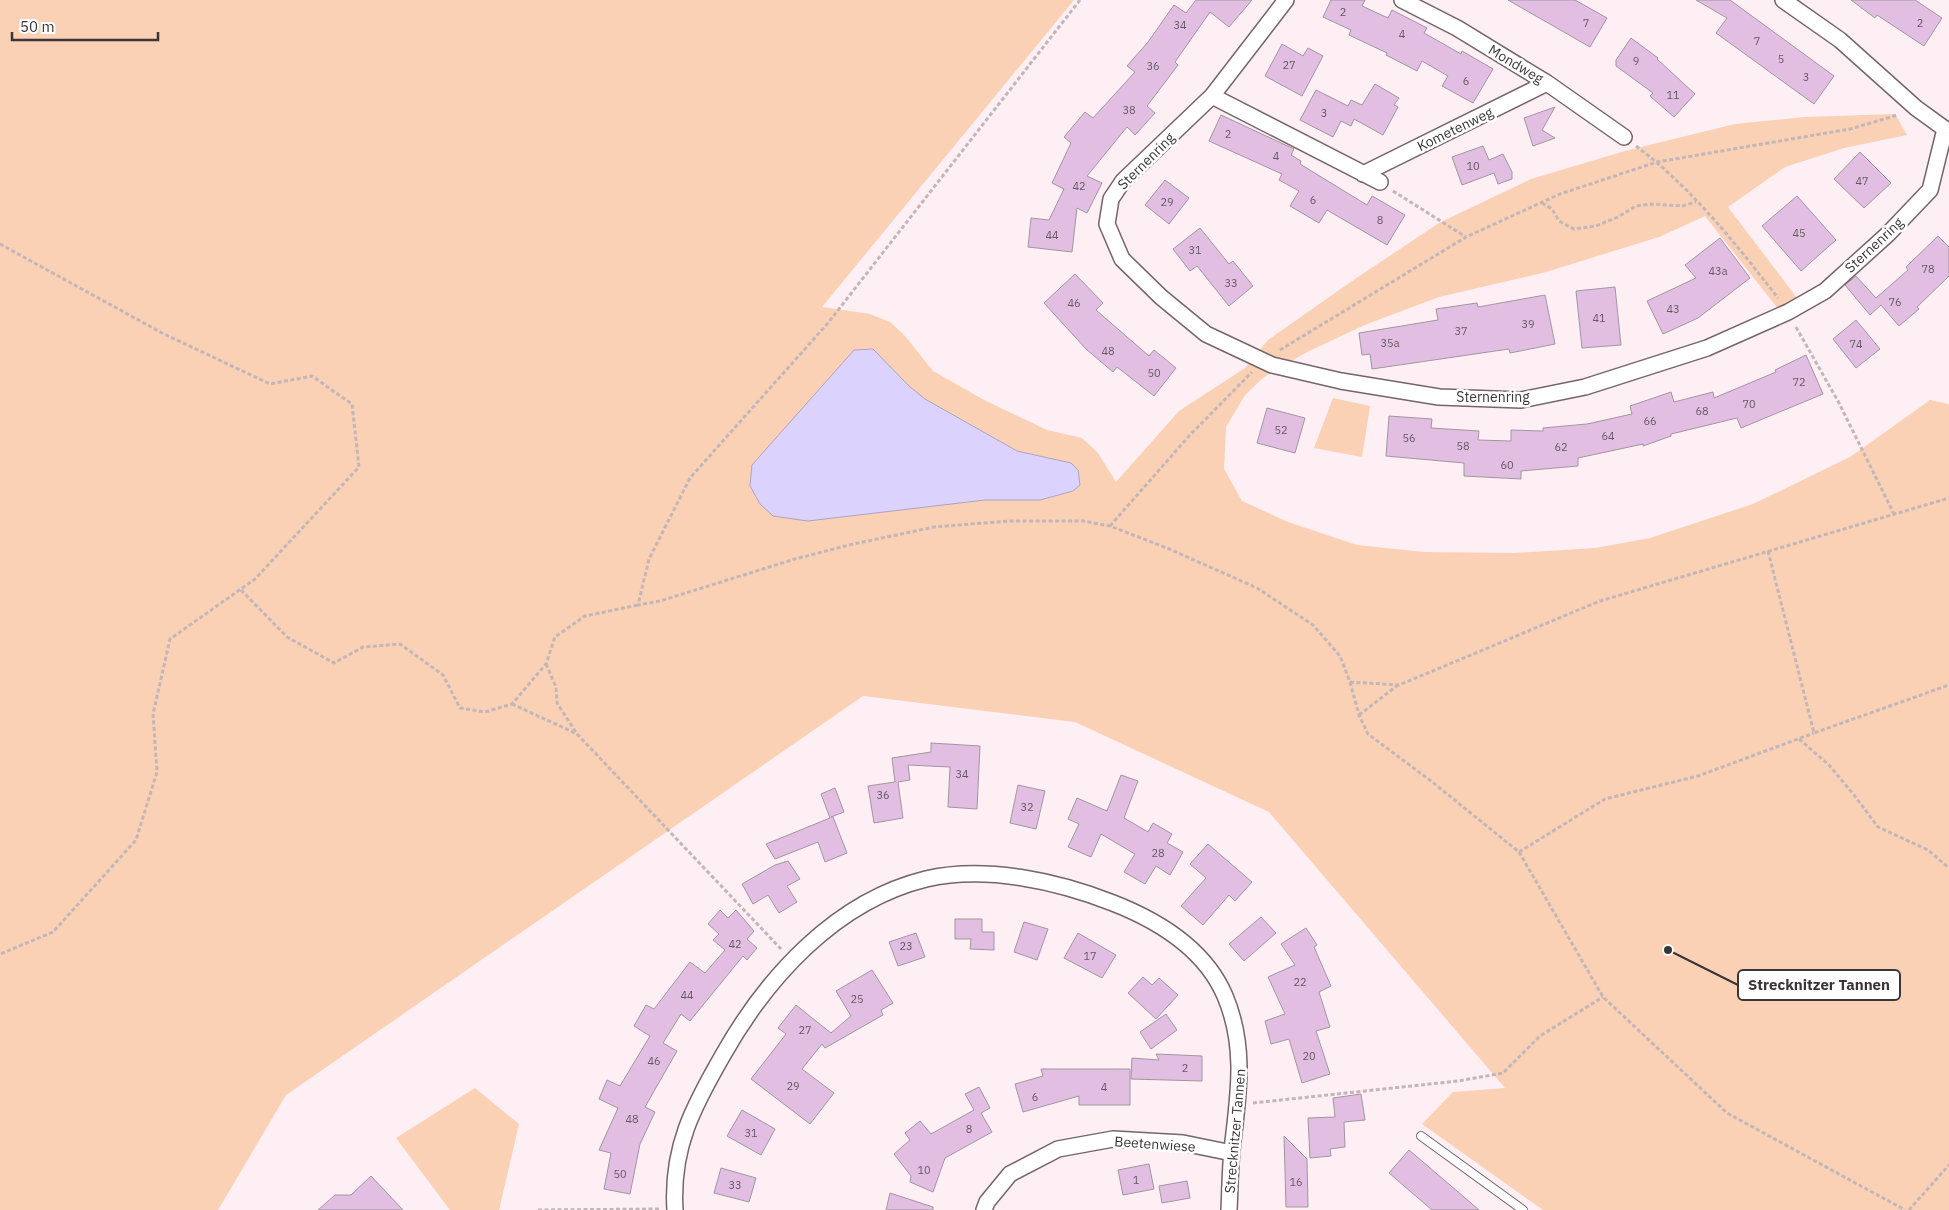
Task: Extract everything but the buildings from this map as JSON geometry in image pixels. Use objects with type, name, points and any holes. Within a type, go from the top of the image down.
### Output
[{"type":"street","name":"Sternenring","points":[[1286,0],[1212,96],[1123,181],[1111,200],[1107,224],[1122,259],[1161,297],[1206,334],[1272,365],[1341,382],[1439,397],[1521,400],[1585,387],[1707,348],[1788,312],[1825,291],[1888,234],[1930,190],[1947,129],[1916,108],[1840,40],[1783,0]]},
{"type":"street","name":"Mondweg","points":[[1402,0],[1457,28],[1547,83],[1624,137]]},
{"type":"street","name":"Kometenweg","points":[[1363,174],[1547,83]]},
{"type":"street","points":[[1212,96],[1380,182]]},
{"type":"street","name":"Strecknitzer Tannen","points":[[674,1209],[674,1179],[680,1146],[696,1103],[734,1035],[758,1000],[792,961],[853,911],[887,892],[928,879],[977,874],[1031,878],[1095,896],[1147,918],[1175,935],[1206,963],[1225,996],[1235,1026],[1240,1062],[1229,1210]]},
{"type":"street","name":"Beetenwiese","points":[[984,1210],[986,1202],[1010,1174],[1058,1149],[1113,1139],[1183,1143],[1232,1153]]},
{"type":"lane","points":[[1421,1136],[1523,1210]]},
{"type":"path","points":[[638,606],[649,559],[690,478],[828,323],[1080,0]]},
{"type":"path","points":[[1110,526],[1189,436],[1264,360],[1466,237],[1560,194],[1657,162],[1850,129],[1916,108]]},
{"type":"path","points":[[1624,137],[1657,162],[1728,234],[1788,312],[1839,403],[1894,514]]},
{"type":"path","points":[[1380,182],[1466,237]]},
{"type":"path","points":[[1541,203],[1552,209],[1559,221],[1574,229],[1596,226],[1618,217],[1636,206],[1651,204],[1682,206],[1696,202]]},
{"type":"path","points":[[0,244],[162,333],[270,384],[312,376],[352,404],[359,467],[255,579],[170,639],[153,714],[157,772],[136,840],[53,932],[0,954]]},
{"type":"path","points":[[1359,715],[1398,685],[1600,601],[1949,498]]},
{"type":"path","points":[[241,590],[287,637],[334,663],[363,647],[400,644],[443,675],[460,708],[485,712],[512,704],[546,664],[555,637],[585,616],[660,601],[795,559],[934,526],[1010,521],[1083,521],[1110,526],[1167,548],[1257,588],[1313,625],[1340,656],[1350,682],[1359,715],[1368,734],[1431,781],[1518,852],[1603,997],[1727,1113],[1905,1210]]},
{"type":"path","points":[[1768,551],[1814,733]]},
{"type":"path","points":[[546,664],[556,687],[557,703],[577,734],[792,961]]},
{"type":"path","points":[[1350,682],[1398,685]]},
{"type":"path","points":[[1518,852],[1605,799],[1698,776],[1949,685]]},
{"type":"path","points":[[512,704],[577,734]]},
{"type":"path","points":[[1799,738],[1829,765],[1878,827],[1928,850],[1949,868]]},
{"type":"path","points":[[1238,1104],[1458,1081],[1503,1073],[1540,1036],[1603,997]]},
{"type":"path","points":[[1909,1210],[1949,1165]]},
{"type":"path","points":[[538,1210],[674,1209]]},
{"type":"shaded area","points":[[0,0],[1074,0],[822,307],[870,314],[890,322],[905,336],[933,371],[984,400],[1047,430],[1082,438],[1098,453],[1116,482],[1179,411],[1245,368],[1268,340],[1439,223],[1531,179],[1625,151],[1735,124],[1805,117],[1895,114],[1907,135],[1844,148],[1785,167],[1728,207],[1797,298],[1779,310],[1705,216],[1659,237],[1546,272],[1439,297],[1367,324],[1307,352],[1264,377],[1245,395],[1226,427],[1224,469],[1242,501],[1288,522],[1357,545],[1424,552],[1514,553],[1595,548],[1650,538],[1753,504],[1850,457],[1930,400],[1949,404],[1949,1210],[1543,1210],[1422,1124],[1453,1092],[1505,1088],[1269,812],[1075,722],[863,696],[286,1095],[218,1210],[0,1210]]},
{"type":"shaded area","points":[[873,349],[909,386],[925,399],[1017,451],[1071,463],[1078,470],[1080,485],[1073,491],[1040,500],[985,500],[808,521],[773,516],[760,504],[750,486],[752,465],[854,350]]},
{"type":"shaded area","points":[[1333,398],[1370,406],[1362,457],[1314,448]]},
{"type":"shaded area","points":[[475,1088],[519,1124],[499,1210],[450,1210],[396,1138]]},
{"type":"place","name":"Strecknitzer Tannen","points":[[1668,950]]}]
